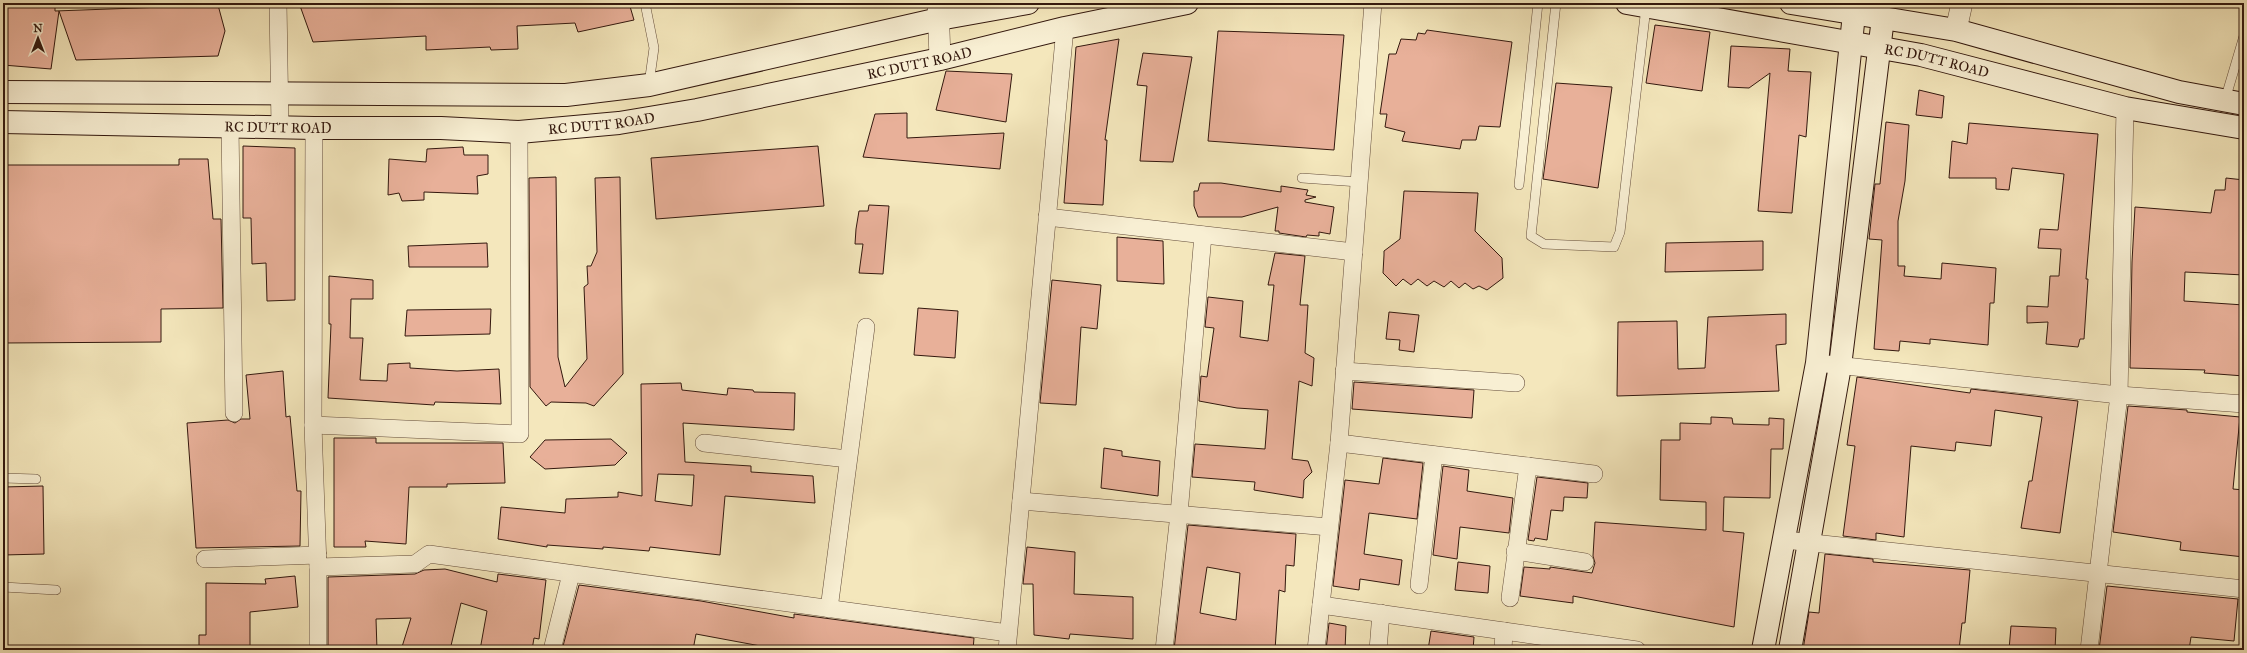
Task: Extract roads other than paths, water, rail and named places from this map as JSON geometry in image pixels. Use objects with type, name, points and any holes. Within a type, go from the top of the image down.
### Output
[{"type":"main road","points":[[3,92],[566,95],[649,85],[939,11],[1028,3]]},
{"type":"main road","name":"RC DUTT ROAD","points":[[3,122],[230,125],[314,128],[441,128],[519,132],[619,123],[697,110],[940,59],[1065,28],[1187,3]]},
{"type":"main road","name":"RC DUTT ROAD","points":[[1791,3],[1956,30],[2179,92],[2234,103]]},
{"type":"main road","name":"RC DUTT ROAD","points":[[1637,5],[1881,47],[1949,61],[2125,108],[2244,128]]},
{"type":"main road","points":[[1763,650],[1785,540],[1817,363],[1854,14]]},
{"type":"main road","points":[[1790,650],[1840,366],[1881,47],[1883,18]]},
{"type":"street","points":[[278,3],[280,126]]},
{"type":"street","points":[[1316,650],[1339,443],[1373,3]]},
{"type":"street","points":[[1956,30],[1962,3]]},
{"type":"street","points":[[939,11],[940,59]]},
{"type":"street","points":[[1007,650],[1065,28]]},
{"type":"street","points":[[2089,650],[2119,395],[2125,108]]},
{"type":"street","points":[[230,125],[234,413]]},
{"type":"street","points":[[314,128],[313,425],[318,561],[318,650]]},
{"type":"street","points":[[313,425],[520,434],[519,132]]},
{"type":"street","points":[[1047,217],[1354,252]]},
{"type":"street","points":[[1164,650],[1179,514],[1203,235]]},
{"type":"street","points":[[829,608],[866,327]]},
{"type":"street","points":[[1817,363],[2119,395],[2244,404]]},
{"type":"street","points":[[1344,371],[1516,383]]},
{"type":"street","points":[[704,443],[848,459]]},
{"type":"street","points":[[1339,443],[1594,474]]},
{"type":"street","points":[[1419,585],[1434,455]]},
{"type":"street","points":[[1510,598],[1515,551],[1528,466]]},
{"type":"street","points":[[1021,501],[1329,527]]},
{"type":"street","points":[[1785,540],[2244,589]]},
{"type":"street","points":[[1515,551],[1584,562]]},
{"type":"street","points":[[205,559],[416,564],[429,554],[1008,633]]},
{"type":"street","points":[[552,650],[571,574]]},
{"type":"street","points":[[1321,605],[1637,650]]},
{"type":"street","points":[[1378,650],[1382,614]]},
{"type":"street","points":[[1503,650],[1504,631]]},
{"type":"lane","points":[[645,3],[654,48],[649,85]]},
{"type":"lane","points":[[1519,186],[1538,3]]},
{"type":"lane","points":[[1556,3],[1531,236],[1544,244],[1614,247],[1620,232],[1637,5]]},
{"type":"lane","points":[[2234,103],[2244,36]]},
{"type":"lane","points":[[1302,178],[1359,182]]},
{"type":"lane","points":[[3,478],[36,479]]},
{"type":"lane","points":[[3,587],[56,590]]}]
